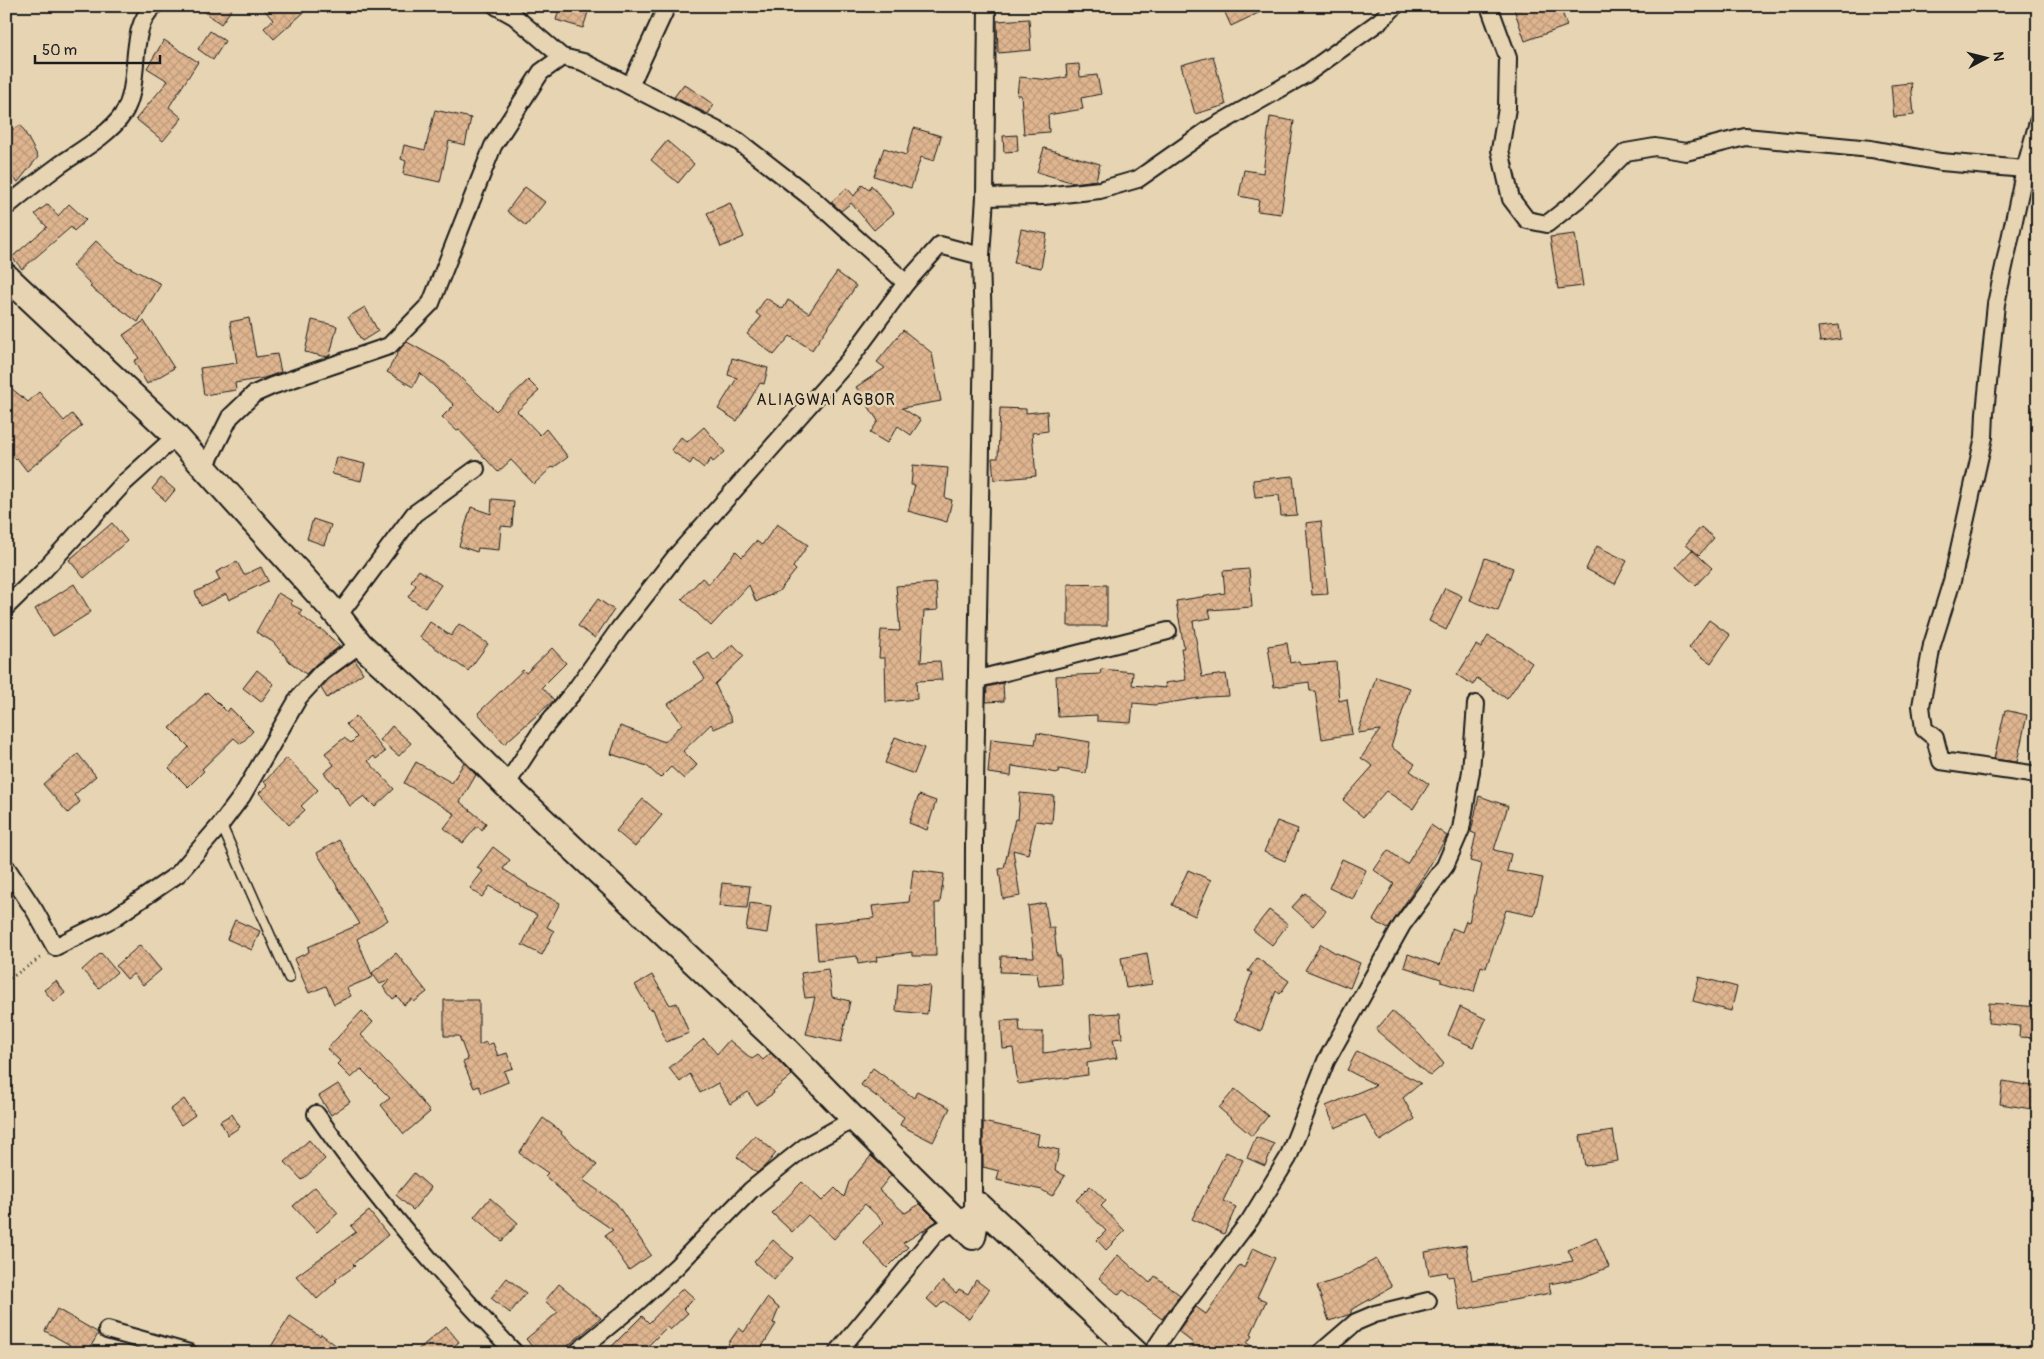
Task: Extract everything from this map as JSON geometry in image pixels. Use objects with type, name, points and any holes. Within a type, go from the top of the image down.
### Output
[{"type":"street","points":[[6,206],[94,142],[123,114],[136,69],[138,38],[147,13],[154,6]]},
{"type":"street","points":[[496,6],[514,16],[562,57],[583,62],[738,141],[814,200],[906,283]]},
{"type":"street","points":[[630,86],[667,6]]},
{"type":"street","points":[[973,1236],[974,842],[983,332],[981,256],[985,196],[987,6]]},
{"type":"street","points":[[985,196],[1044,196],[1100,190],[1138,179],[1208,130],[1306,74],[1380,21],[1395,6]]},
{"type":"street","points":[[1489,6],[1508,58],[1507,108],[1500,150],[1511,199],[1527,220],[1547,224],[1581,197],[1626,152],[1655,147],[1686,152],[1745,137],[1871,149],[1941,162],[2025,169]]},
{"type":"street","points":[[205,467],[230,417],[254,394],[272,386],[389,346],[431,303],[494,146],[541,72],[562,57]]},
{"type":"street","points":[[2038,122],[2025,169],[1996,304],[1984,438],[1952,581],[1932,646],[1921,706],[1924,729],[1935,738],[1941,760],[2038,775]]},
{"type":"street","points":[[506,785],[542,730],[576,689],[676,556],[849,360],[906,283],[940,245],[981,256]]},
{"type":"street","points":[[6,276],[176,436],[338,616],[360,644],[426,705],[506,785],[785,1048],[973,1236]]},
{"type":"street","points":[[6,607],[43,571],[124,483],[176,436]]},
{"type":"street","points":[[338,616],[414,514],[476,468]]},
{"type":"street","points":[[978,679],[1168,631]]},
{"type":"street","points":[[6,867],[55,946],[114,918],[178,874],[221,824],[242,796],[299,697],[322,672],[360,644]]},
{"type":"street","points":[[1152,1353],[1176,1317],[1250,1220],[1288,1158],[1326,1061],[1402,925],[1445,866],[1461,830],[1470,771],[1476,704]]},
{"type":"street","points":[[316,1114],[357,1171],[486,1322],[515,1353]]},
{"type":"street","points":[[576,1353],[632,1307],[676,1267],[751,1190],[806,1146],[854,1119]]},
{"type":"street","points":[[973,1236],[979,1205]]},
{"type":"street","points":[[837,1353],[936,1233],[979,1205]]},
{"type":"street","points":[[979,1205],[1136,1353]]},
{"type":"street","points":[[1320,1353],[1356,1322],[1375,1314],[1428,1301]]},
{"type":"street","points":[[107,1330],[189,1353]]},
{"type":"lane","points":[[221,824],[289,978]]},
{"type":"path","points":[[6,981],[55,946]]},
{"type":"building","points":[[197,6],[234,6],[221,24]]},
{"type":"building","points":[[261,6],[311,6],[274,39],[264,28],[273,20]]},
{"type":"building","points":[[560,6],[590,6],[583,28],[556,20]]},
{"type":"building","points":[[1222,6],[1273,6],[1231,26]]},
{"type":"building","points":[[1513,6],[1560,6],[1567,26],[1525,41]]},
{"type":"building","points":[[1029,19],[1031,50],[998,53],[997,21]]},
{"type":"building","points":[[210,31],[225,41],[213,60],[198,49]]},
{"type":"building","points":[[164,40],[198,62],[169,107],[182,118],[163,141],[136,119],[168,81],[147,68]]},
{"type":"building","points":[[1213,56],[1226,105],[1195,114],[1181,65]]},
{"type":"building","points":[[1079,64],[1080,77],[1097,75],[1101,94],[1081,98],[1083,109],[1048,115],[1049,132],[1024,134],[1021,95],[1017,95],[1019,77],[1051,80],[1067,77],[1066,65]]},
{"type":"building","points":[[1911,83],[1914,115],[1894,117],[1891,85]]},
{"type":"building","points":[[684,84],[714,105],[708,114],[674,97]]},
{"type":"building","points":[[435,110],[471,118],[465,145],[449,141],[440,182],[403,174],[406,161],[401,159],[404,145],[425,150]]},
{"type":"building","points":[[1270,117],[1294,121],[1281,214],[1257,211],[1259,200],[1239,196],[1244,170],[1263,173]]},
{"type":"building","points":[[21,125],[38,157],[18,182],[6,172],[6,133]]},
{"type":"building","points":[[914,128],[941,136],[934,161],[921,157],[911,188],[874,176],[884,148],[906,155]]},
{"type":"building","points":[[1017,135],[1018,151],[1004,152],[1003,136]]},
{"type":"building","points":[[667,141],[694,164],[678,183],[651,160]]},
{"type":"building","points":[[1044,148],[1100,164],[1096,180],[1074,183],[1037,172]]},
{"type":"building","points":[[862,185],[869,190],[871,185],[894,213],[874,230],[851,203],[841,211],[831,202],[847,188],[854,196]]},
{"type":"building","points":[[525,187],[545,202],[526,226],[507,211]]},
{"type":"building","points":[[730,203],[744,237],[721,247],[707,213]]},
{"type":"building","points":[[48,204],[58,216],[69,204],[86,220],[74,231],[71,227],[22,269],[12,257],[47,227],[35,214]]},
{"type":"building","points":[[1021,229],[1047,234],[1041,268],[1014,263]]},
{"type":"building","points":[[1575,234],[1583,286],[1558,289],[1550,237]]},
{"type":"building","points":[[96,241],[117,261],[161,284],[138,322],[90,287],[92,285],[72,266]]},
{"type":"building","points":[[837,272],[856,286],[812,350],[790,336],[774,355],[747,334],[761,317],[756,313],[766,298],[783,309],[788,300],[809,313]]},
{"type":"building","points":[[365,307],[378,331],[362,341],[348,317]]},
{"type":"building","points":[[249,318],[256,357],[277,354],[281,372],[264,378],[235,383],[236,390],[204,395],[200,368],[237,363],[230,322]]},
{"type":"building","points":[[312,320],[337,326],[330,355],[326,357],[305,352]]},
{"type":"building","points":[[144,321],[174,368],[147,384],[134,361],[139,358],[123,335]]},
{"type":"building","points":[[1839,325],[1841,339],[1820,342],[1818,327]]},
{"type":"building","points":[[903,330],[932,353],[941,401],[902,408],[921,420],[911,435],[898,426],[887,443],[870,433],[878,421],[856,387],[885,368],[877,362]]},
{"type":"building","points":[[407,342],[445,363],[496,411],[528,380],[539,391],[517,411],[540,435],[546,429],[568,457],[552,467],[534,484],[511,460],[498,472],[459,430],[457,431],[442,417],[454,405],[420,373],[413,387],[387,372],[400,349]]},
{"type":"building","points":[[732,358],[768,368],[764,384],[760,383],[737,421],[718,409],[737,378],[728,375]]},
{"type":"building","points":[[6,384],[28,402],[39,392],[64,421],[72,414],[82,426],[27,471],[6,448]]},
{"type":"building","points":[[1000,408],[1026,409],[1026,413],[1047,411],[1048,431],[1032,433],[1036,476],[994,480],[992,458],[998,458]]},
{"type":"building","points":[[704,427],[725,452],[713,462],[711,459],[704,468],[693,459],[690,464],[671,450],[681,437],[687,442]]},
{"type":"building","points":[[336,457],[365,464],[361,481],[332,474]]},
{"type":"building","points":[[913,465],[948,468],[945,498],[952,500],[947,522],[908,511],[915,485],[911,485]]},
{"type":"building","points":[[1293,476],[1297,515],[1281,516],[1279,495],[1255,497],[1253,480]]},
{"type":"building","points":[[161,478],[175,490],[166,501],[152,489]]},
{"type":"building","points":[[492,499],[514,501],[512,527],[501,526],[499,550],[478,548],[477,552],[459,546],[471,507],[491,514]]},
{"type":"building","points":[[313,519],[331,525],[324,545],[307,539]]},
{"type":"building","points":[[1321,521],[1328,594],[1312,595],[1306,523]]},
{"type":"building","points":[[112,523],[127,541],[84,578],[69,560]]},
{"type":"building","points":[[777,524],[808,545],[793,567],[796,570],[779,591],[756,602],[749,585],[711,626],[682,599],[702,578],[709,584],[736,551],[742,557],[756,541],[762,545]]},
{"type":"building","points":[[1701,527],[1714,538],[1699,555],[1686,544]]},
{"type":"building","points":[[1597,546],[1627,561],[1615,584],[1586,569]]},
{"type":"building","points":[[1692,550],[1712,568],[1696,585],[1676,567]]},
{"type":"building","points":[[1485,558],[1513,568],[1498,611],[1470,600]]},
{"type":"building","points":[[237,562],[244,575],[261,567],[268,581],[229,600],[226,594],[201,606],[195,592],[220,580],[216,572]]},
{"type":"building","points":[[1249,569],[1252,607],[1209,610],[1211,618],[1193,621],[1202,677],[1226,674],[1229,696],[1206,697],[1155,705],[1133,703],[1131,723],[1097,721],[1097,715],[1058,717],[1056,676],[1100,674],[1101,669],[1133,672],[1132,685],[1166,688],[1165,683],[1186,680],[1181,648],[1184,648],[1176,601],[1225,593],[1223,571]]},
{"type":"building","points":[[419,570],[441,585],[425,608],[408,597],[416,585],[411,581]]},
{"type":"building","points":[[936,583],[938,610],[924,611],[921,662],[940,661],[942,680],[916,681],[917,699],[886,702],[885,658],[879,658],[881,630],[900,631],[896,586]]},
{"type":"building","points":[[74,584],[91,612],[53,636],[35,609]]},
{"type":"building","points":[[1068,584],[1107,585],[1107,626],[1068,626]]},
{"type":"building","points":[[1445,588],[1462,596],[1446,630],[1429,621]]},
{"type":"building","points":[[278,593],[292,601],[290,604],[302,610],[299,614],[321,629],[340,646],[306,674],[290,662],[273,642],[256,632]]},
{"type":"building","points":[[598,599],[614,610],[595,638],[578,626]]},
{"type":"building","points":[[1709,620],[1730,635],[1711,663],[1689,648]]},
{"type":"building","points":[[430,622],[451,636],[459,624],[488,644],[468,671],[420,637]]},
{"type":"building","points":[[1488,636],[1511,648],[1532,663],[1507,699],[1477,678],[1473,685],[1457,675],[1476,645],[1481,648]]},
{"type":"building","points":[[1287,643],[1290,663],[1299,661],[1300,665],[1336,662],[1339,701],[1347,699],[1352,734],[1322,739],[1315,691],[1310,691],[1309,682],[1274,687],[1268,646]]},
{"type":"building","points":[[733,644],[744,656],[715,684],[732,721],[714,729],[711,724],[683,751],[697,765],[684,779],[671,767],[660,778],[647,766],[611,754],[620,726],[665,742],[682,724],[668,704],[705,679],[694,662],[709,653],[714,661]]},
{"type":"building","points":[[552,648],[566,663],[542,687],[554,700],[504,744],[478,713],[523,670],[526,673]]},
{"type":"building","points":[[355,660],[363,673],[327,698],[321,688],[329,679]]},
{"type":"building","points":[[257,670],[274,684],[261,702],[243,688]]},
{"type":"building","points":[[1376,677],[1410,688],[1391,747],[1415,764],[1410,771],[1429,784],[1413,809],[1386,791],[1363,817],[1343,800],[1373,766],[1361,758],[1380,730],[1358,733]]},
{"type":"building","points":[[1003,683],[1004,701],[986,702],[987,687]]},
{"type":"building","points":[[207,692],[227,712],[230,708],[253,731],[241,744],[234,738],[202,769],[204,771],[188,787],[169,768],[189,747],[170,728]]},
{"type":"building","points":[[2005,710],[2027,715],[2017,762],[1994,759]]},
{"type":"building","points":[[356,716],[385,752],[376,759],[374,756],[368,761],[394,789],[375,807],[364,796],[350,806],[337,786],[324,773],[334,765],[325,753],[344,738],[351,743],[357,737],[346,724]]},
{"type":"building","points":[[392,726],[411,743],[399,756],[380,740]]},
{"type":"building","points":[[1037,733],[1090,742],[1086,773],[1059,769],[1058,773],[1012,766],[1011,776],[988,773],[991,739],[1035,744]]},
{"type":"building","points":[[895,737],[924,748],[914,774],[885,763]]},
{"type":"building","points":[[78,754],[96,776],[74,795],[80,802],[68,813],[43,784]]},
{"type":"building","points":[[287,758],[318,790],[301,806],[305,810],[289,825],[259,793],[268,785],[264,782]]},
{"type":"building","points":[[416,762],[452,783],[464,762],[476,775],[460,802],[486,823],[482,830],[477,826],[463,843],[444,828],[455,814],[404,783]]},
{"type":"building","points":[[1020,793],[1054,796],[1052,823],[1036,821],[1028,854],[1013,850],[1020,896],[1003,899],[999,869],[1004,868],[1015,819],[1018,820]]},
{"type":"building","points":[[919,795],[936,801],[927,830],[909,823]]},
{"type":"building","points":[[1479,796],[1508,806],[1494,850],[1511,854],[1507,871],[1543,878],[1534,916],[1506,910],[1486,968],[1481,966],[1474,992],[1441,982],[1441,979],[1404,967],[1408,954],[1440,965],[1452,928],[1462,932],[1466,921],[1469,922],[1482,864],[1470,861],[1476,834],[1471,832]]},
{"type":"building","points":[[643,799],[662,815],[635,847],[616,831]]},
{"type":"building","points":[[1277,821],[1298,829],[1285,861],[1264,852]]},
{"type":"building","points":[[1431,825],[1447,836],[1426,872],[1388,929],[1373,920],[1394,884],[1374,870],[1388,850],[1407,864]]},
{"type":"building","points":[[339,840],[388,920],[357,939],[373,977],[347,988],[351,996],[334,1004],[326,986],[309,993],[294,959],[309,952],[308,947],[360,924],[317,853]]},
{"type":"building","points":[[493,847],[510,860],[503,869],[527,886],[560,903],[547,927],[554,931],[542,955],[522,945],[537,915],[518,906],[519,904],[490,886],[482,897],[470,888],[483,871],[477,868]]},
{"type":"building","points":[[1342,859],[1366,870],[1353,899],[1329,888]]},
{"type":"building","points":[[913,870],[944,874],[940,903],[935,903],[936,956],[912,956],[912,952],[876,957],[877,961],[858,964],[857,956],[818,960],[815,924],[874,918],[872,906],[909,902]]},
{"type":"building","points":[[1188,870],[1211,880],[1195,916],[1172,905]]},
{"type":"building","points":[[722,883],[750,886],[747,908],[719,906]]},
{"type":"building","points":[[1305,893],[1326,911],[1313,926],[1292,907]]},
{"type":"building","points":[[750,903],[771,906],[767,933],[746,930]]},
{"type":"building","points":[[1045,903],[1049,928],[1054,928],[1057,956],[1060,956],[1062,984],[1039,986],[1037,973],[1000,972],[1001,956],[1034,957],[1028,906]]},
{"type":"building","points":[[1269,910],[1288,924],[1272,945],[1253,930]]},
{"type":"building","points":[[235,920],[260,931],[252,950],[227,939]]},
{"type":"building","points":[[1321,944],[1360,963],[1350,988],[1305,970]]},
{"type":"building","points":[[140,945],[161,970],[143,985],[133,974],[127,979],[116,966]]},
{"type":"building","points":[[101,953],[117,972],[99,988],[82,970]]},
{"type":"building","points":[[396,953],[427,992],[414,1002],[412,999],[404,1005],[397,996],[393,999],[383,987],[390,980],[380,984],[372,973]]},
{"type":"building","points":[[1147,953],[1152,984],[1126,988],[1121,958]]},
{"type":"building","points":[[1257,958],[1289,981],[1280,994],[1276,991],[1261,1031],[1234,1020],[1252,973],[1248,971]]},
{"type":"building","points":[[828,969],[832,997],[850,1001],[841,1042],[806,1034],[815,997],[805,998],[801,973]]},
{"type":"building","points":[[652,975],[670,1005],[677,1003],[689,1033],[666,1042],[653,1009],[650,1010],[635,985]]},
{"type":"building","points":[[1699,977],[1737,987],[1731,1011],[1693,1001]]},
{"type":"building","points":[[56,981],[65,993],[54,1002],[44,990]]},
{"type":"building","points":[[898,984],[930,986],[927,1014],[896,1011]]},
{"type":"building","points":[[444,1000],[479,1000],[479,1045],[486,1042],[487,1045],[493,1043],[498,1056],[507,1053],[513,1068],[504,1071],[508,1082],[482,1093],[479,1086],[474,1088],[463,1062],[468,1060],[459,1036],[444,1036]]},
{"type":"building","points":[[1989,1003],[2038,1007],[2038,1038],[2019,1037],[2020,1026],[1988,1023]]},
{"type":"building","points":[[1460,1007],[1486,1019],[1473,1047],[1448,1035]]},
{"type":"building","points":[[362,1011],[373,1022],[361,1035],[407,1083],[430,1112],[404,1134],[381,1105],[390,1098],[361,1069],[351,1078],[337,1064],[340,1061],[327,1049]]},
{"type":"building","points":[[1392,1011],[1420,1035],[1444,1064],[1430,1076],[1376,1030]]},
{"type":"building","points":[[1120,1013],[1122,1038],[1113,1039],[1117,1058],[1087,1063],[1088,1075],[1018,1084],[1013,1048],[1003,1049],[1001,1021],[1019,1020],[1020,1032],[1043,1032],[1043,1053],[1092,1047],[1090,1015]]},
{"type":"building","points":[[704,1039],[717,1054],[729,1040],[752,1059],[758,1055],[763,1060],[771,1053],[792,1075],[773,1091],[774,1093],[756,1105],[748,1092],[730,1104],[718,1083],[700,1093],[690,1074],[680,1082],[669,1068]]},
{"type":"building","points":[[1357,1051],[1421,1083],[1403,1098],[1415,1119],[1380,1141],[1365,1115],[1335,1128],[1326,1106],[1376,1085],[1347,1070]]},
{"type":"building","points":[[873,1068],[914,1098],[917,1091],[950,1108],[933,1142],[900,1125],[904,1117],[861,1085]]},
{"type":"building","points":[[2003,1081],[2038,1087],[2038,1110],[2000,1104]]},
{"type":"building","points":[[338,1084],[350,1102],[331,1115],[319,1096]]},
{"type":"building","points":[[1235,1089],[1268,1116],[1252,1136],[1219,1108]]},
{"type":"building","points":[[184,1099],[195,1115],[181,1125],[170,1110]]},
{"type":"building","points":[[232,1114],[240,1127],[228,1135],[220,1121]]},
{"type":"building","points":[[543,1118],[562,1132],[561,1134],[597,1165],[583,1180],[616,1203],[651,1255],[629,1270],[605,1235],[613,1230],[581,1208],[545,1176],[548,1173],[519,1153]]},
{"type":"building","points":[[983,1122],[1039,1134],[1037,1145],[1059,1150],[1055,1170],[1065,1176],[1052,1196],[1042,1190],[997,1180],[999,1171],[983,1167]]},
{"type":"building","points":[[1613,1131],[1618,1161],[1585,1166],[1580,1136]]},
{"type":"building","points":[[755,1135],[776,1153],[757,1173],[737,1157]]},
{"type":"building","points":[[1256,1137],[1274,1144],[1265,1166],[1247,1158]]},
{"type":"building","points":[[309,1140],[325,1159],[302,1180],[285,1162]]},
{"type":"building","points":[[1226,1152],[1243,1160],[1223,1201],[1236,1207],[1224,1234],[1192,1219]]},
{"type":"building","points":[[871,1156],[891,1175],[879,1190],[905,1213],[920,1204],[937,1221],[903,1243],[908,1247],[887,1268],[863,1242],[884,1222],[865,1204],[834,1239],[808,1215],[792,1232],[772,1213],[802,1182],[822,1201],[835,1188],[844,1197],[849,1182]]},
{"type":"building","points":[[414,1173],[431,1188],[413,1210],[396,1195]]},
{"type":"building","points":[[1090,1186],[1106,1201],[1101,1206],[1125,1231],[1106,1250],[1097,1240],[1106,1231],[1076,1200]]},
{"type":"building","points":[[315,1187],[338,1213],[317,1232],[293,1206]]},
{"type":"building","points":[[490,1198],[518,1223],[502,1241],[474,1217]]},
{"type":"building","points":[[369,1211],[388,1235],[353,1264],[355,1266],[335,1280],[337,1281],[317,1299],[296,1276],[356,1232],[351,1226]]},
{"type":"building","points":[[1596,1237],[1609,1267],[1582,1278],[1549,1284],[1551,1293],[1460,1310],[1453,1276],[1448,1277],[1447,1272],[1429,1275],[1425,1252],[1466,1245],[1472,1280],[1573,1261],[1568,1250]]},
{"type":"building","points":[[773,1240],[793,1258],[774,1280],[754,1262]]},
{"type":"building","points":[[1253,1248],[1275,1258],[1257,1297],[1266,1301],[1251,1334],[1252,1336],[1247,1343],[1260,1353],[1185,1353],[1193,1343],[1178,1331],[1196,1307],[1206,1314],[1240,1265],[1244,1268]]},
{"type":"building","points":[[1118,1255],[1150,1283],[1155,1276],[1180,1295],[1162,1319],[1123,1290],[1119,1295],[1099,1278]]},
{"type":"building","points":[[1376,1259],[1392,1287],[1351,1310],[1351,1314],[1329,1321],[1317,1286],[1341,1278]]},
{"type":"building","points":[[507,1278],[526,1293],[510,1313],[491,1298]]},
{"type":"building","points":[[976,1280],[989,1290],[969,1319],[944,1301],[937,1308],[927,1299],[943,1281],[956,1293],[959,1289],[968,1294]]},
{"type":"building","points":[[559,1284],[601,1318],[559,1353],[537,1353],[526,1339],[558,1312],[545,1301]]},
{"type":"building","points":[[683,1288],[694,1298],[683,1309],[688,1313],[670,1330],[667,1327],[641,1353],[605,1353],[642,1316],[649,1323]]},
{"type":"building","points":[[767,1298],[779,1308],[773,1323],[776,1324],[758,1353],[742,1353],[728,1344],[739,1328],[744,1332]]},
{"type":"building","points":[[57,1309],[97,1332],[98,1334],[87,1353],[66,1353],[70,1345],[45,1331]]},
{"type":"building","points":[[290,1316],[320,1336],[321,1334],[346,1353],[267,1353]]},
{"type":"building","points":[[446,1326],[459,1342],[446,1353],[414,1353]]},
{"type":"district","name":"ALIAGWAI AGBOR","points":[[826,399]]}]
